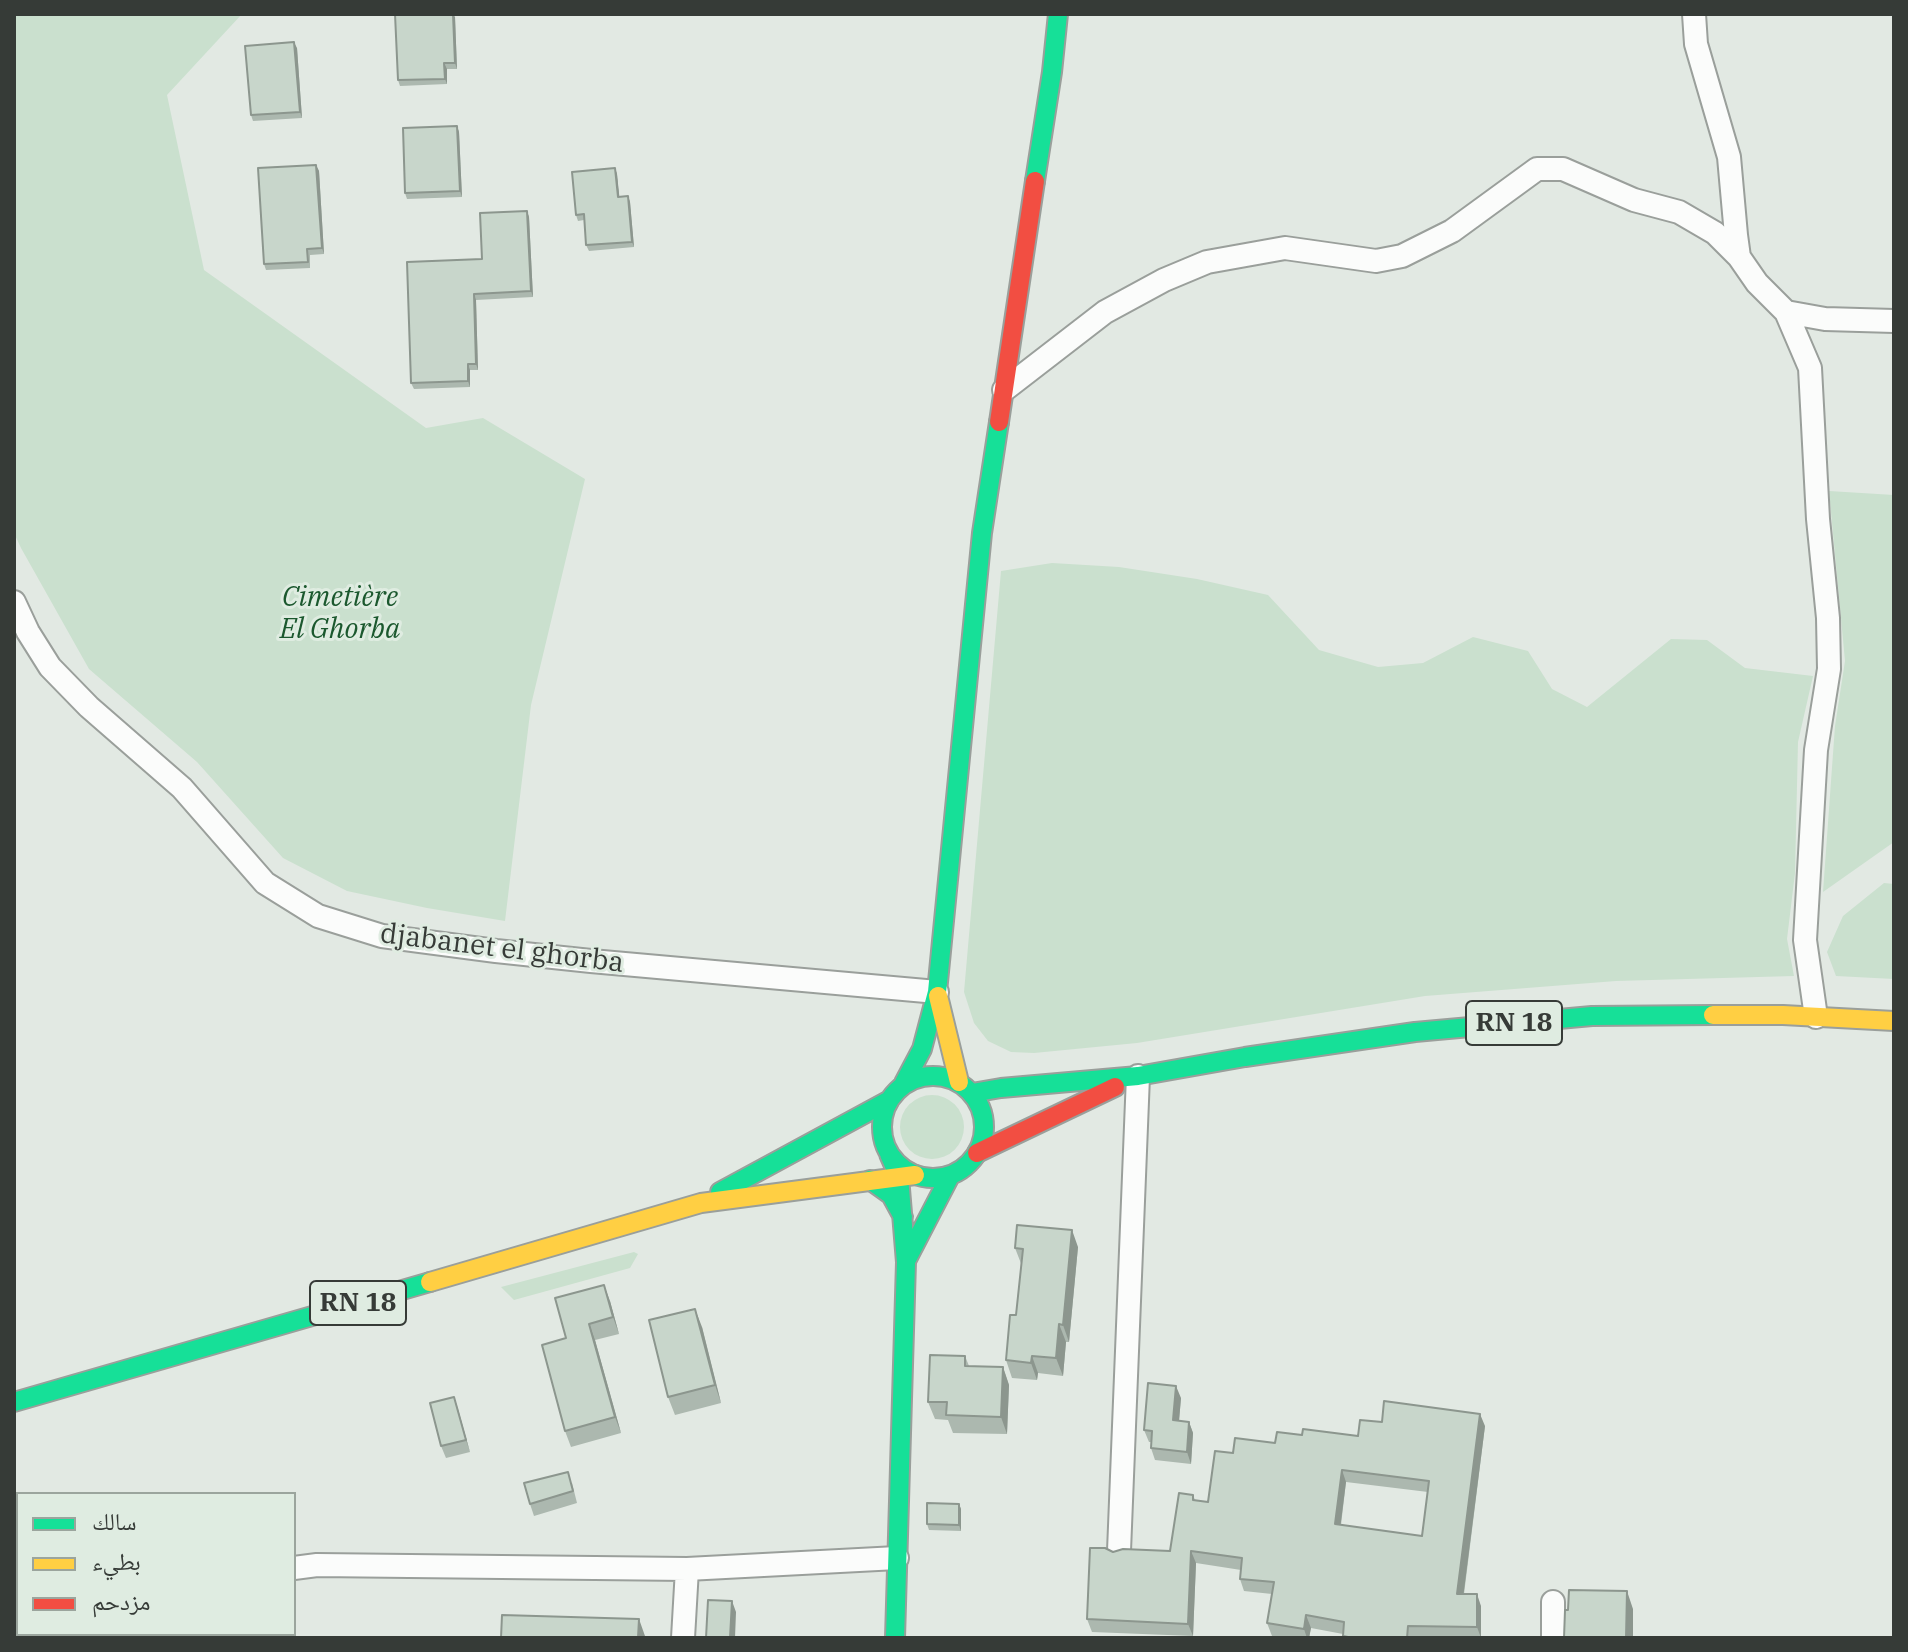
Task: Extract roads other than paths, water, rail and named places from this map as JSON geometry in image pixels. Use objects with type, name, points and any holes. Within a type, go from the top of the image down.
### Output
[{"type":"main road","points":[[895,1638],[906,1262],[903,1217],[907,1176],[889,1154],[881,1128],[888,1101],[904,1083],[922,1049],[937,992],[982,533],[1058,14]]},
{"type":"main road","points":[[907,1176],[950,1176],[965,1167],[977,1153],[983,1138],[984,1122],[980,1106],[965,1087],[937,992]]},
{"type":"main road","name":"RN 18","points":[[965,1087],[1001,1088],[1138,1076],[1415,1032],[1592,1016],[1783,1015],[1894,1021]]},
{"type":"main road","points":[[904,1083],[932,1075],[946,1077],[965,1087]]},
{"type":"main road","name":"RN 18","points":[[977,1153],[1138,1076]]},
{"type":"main road","name":"RN 18","points":[[701,1203],[888,1101]]},
{"type":"main road","name":"RN 18","points":[[14,1402],[701,1203],[907,1176]]},
{"type":"main road","points":[[906,1262],[950,1176]]},
{"type":"main road","points":[[870,1180],[891,1195],[903,1217]]},
{"type":"street","points":[[1694,14],[1696,44],[1729,157],[1739,257]]},
{"type":"street","points":[[1004,390],[1105,312],[1164,280],[1207,262],[1285,248],[1376,261],[1402,256],[1452,231],[1537,169],[1563,169],[1634,200],[1679,212],[1715,233],[1786,312],[1810,368],[1829,669],[1816,750],[1805,940],[1816,1017]]},
{"type":"street","points":[[1786,312],[1825,319],[1894,321]]},
{"type":"street","name":"djabanet el ghorba","points":[[14,602],[50,667],[89,707],[182,788],[265,883],[318,916],[382,936],[496,951],[937,992]]},
{"type":"street","points":[[1119,1551],[1138,1076]]},
{"type":"street","points":[[296,1568],[317,1565],[687,1569],[897,1558]]},
{"type":"street","points":[[683,1638],[687,1569]]},
{"type":"street","points":[[1553,1602],[1553,1638]]},
{"type":"park label","name":"Cimetière El Ghorba","points":[[340,614]]}]
